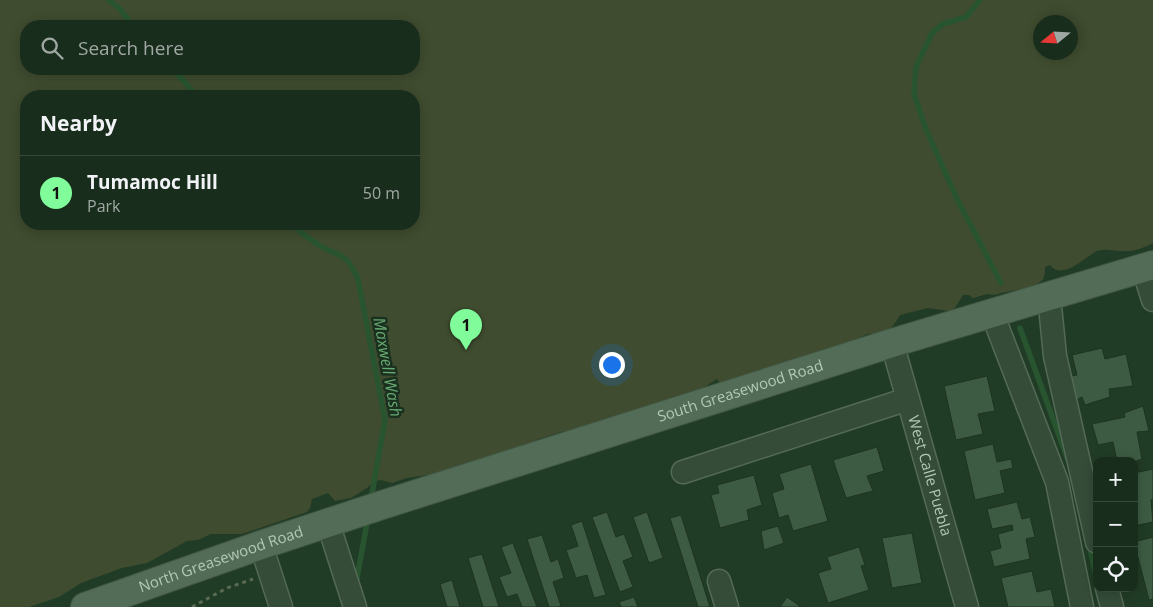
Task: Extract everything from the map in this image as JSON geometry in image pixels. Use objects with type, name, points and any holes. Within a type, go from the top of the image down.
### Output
[{"type":"main road","name":"South Greasewood Road","points":[[328,522],[892,343],[1148,267]]},
{"type":"main road","name":"North Greasewood Road","points":[[85,607],[328,522]]},
{"type":"street","points":[[1148,267],[1153,300]]},
{"type":"street","points":[[1049,296],[1055,356],[1093,524]]},
{"type":"street","points":[[992,313],[1057,482],[1082,607]]},
{"type":"street","name":"West Calle Puebla","points":[[892,343],[967,607]]},
{"type":"street","points":[[684,472],[908,399]]},
{"type":"street","points":[[328,522],[354,607]]},
{"type":"street","points":[[261,545],[281,607]]},
{"type":"street","points":[[719,581],[727,607]]},
{"type":"street","points":[[1108,592],[1112,607]]},
{"type":"path","points":[[192,607],[227,588],[270,575]]},
{"type":"green space","points":[[0,0],[1153,0],[1153,243],[1131,251],[1100,250],[1073,267],[1061,271],[1050,265],[1045,267],[1045,274],[1039,283],[1027,288],[973,298],[969,295],[963,295],[955,308],[949,311],[928,308],[900,315],[892,327],[883,333],[868,334],[846,345],[830,347],[722,386],[717,379],[703,388],[630,414],[618,415],[580,430],[561,432],[536,440],[533,446],[434,474],[407,478],[392,483],[381,480],[376,481],[351,498],[335,501],[328,493],[312,499],[307,512],[242,534],[211,534],[198,540],[187,541],[147,563],[122,568],[81,583],[59,597],[29,607],[0,607]]},
{"type":"building","points":[[1102,348],[1105,359],[1126,354],[1133,386],[1109,389],[1110,397],[1085,405],[1082,397],[1074,401],[1067,377],[1077,375],[1072,355]]},
{"type":"building","points":[[987,376],[995,411],[978,414],[983,434],[956,440],[944,386]]},
{"type":"building","points":[[1143,406],[1149,431],[1137,432],[1142,459],[1138,460],[1138,457],[1116,457],[1113,442],[1098,445],[1092,424],[1125,417],[1124,413]]},
{"type":"building","points":[[993,444],[997,462],[1011,459],[1013,468],[1000,471],[1005,493],[975,500],[964,451]]},
{"type":"building","points":[[877,447],[884,471],[867,476],[873,491],[846,498],[833,460]]},
{"type":"building","points":[[811,464],[828,521],[793,531],[788,515],[779,518],[772,493],[784,489],[779,474]]},
{"type":"building","points":[[1153,469],[1153,499],[1151,500],[1153,522],[1138,525],[1138,502],[1138,472]]},
{"type":"building","points":[[754,475],[762,505],[747,510],[749,520],[720,528],[711,495],[719,493],[717,485]]},
{"type":"building","points":[[1017,502],[1022,519],[1030,517],[1035,537],[1026,539],[1030,559],[994,567],[990,551],[1001,548],[998,534],[1013,530],[1012,525],[992,529],[987,509]]},
{"type":"building","points":[[607,512],[616,537],[624,534],[633,557],[623,561],[633,587],[620,592],[592,517]]},
{"type":"building","points":[[647,512],[663,558],[649,563],[633,517]]},
{"type":"building","points":[[681,515],[710,607],[698,607],[670,518]]},
{"type":"building","points":[[582,521],[606,595],[594,598],[587,575],[576,578],[566,550],[578,546],[571,525]]},
{"type":"building","points":[[778,526],[784,543],[764,550],[761,531]]},
{"type":"building","points":[[912,533],[922,583],[892,588],[882,538]]},
{"type":"building","points":[[542,535],[551,562],[558,559],[564,578],[553,582],[561,606],[558,607],[549,607],[527,539]]},
{"type":"building","points":[[1153,537],[1153,599],[1149,600],[1138,557],[1138,541]]},
{"type":"building","points":[[513,543],[537,607],[522,607],[517,594],[507,597],[499,577],[511,573],[501,547]]},
{"type":"building","points":[[859,547],[865,565],[861,566],[869,590],[828,603],[818,573],[831,569],[827,557]]},
{"type":"building","points":[[482,554],[499,607],[483,607],[468,558]]},
{"type":"building","points":[[1032,571],[1037,592],[1051,589],[1055,607],[1008,607],[1001,578]]},
{"type":"building","points":[[452,580],[460,607],[447,607],[440,584]]},
{"type":"building","points":[[634,597],[638,607],[621,607],[619,602]]},
{"type":"building","points":[[787,597],[801,607],[780,607]]},
{"type":"waterway","name":"Maxwell Wash","points":[[109,0],[120,9],[128,20]]},
{"type":"waterway","points":[[980,0],[966,17],[943,24],[932,33],[916,67],[914,94],[926,129],[957,199],[1001,283]]},
{"type":"waterway","name":"Maxwell Wash","points":[[178,75],[191,90]]},
{"type":"waterway","name":"Maxwell Wash","points":[[299,230],[317,244],[345,259],[358,279],[385,420],[371,499]]},
{"type":"waterway","points":[[1020,328],[1068,460]]},
{"type":"waterway","name":"Maxwell Wash","points":[[356,583],[368,518]]},
{"type":"waterway","points":[[1089,544],[1093,562]]},
{"type":"place","name":"Tumamoc Hill","points":[[466,350]]}]
